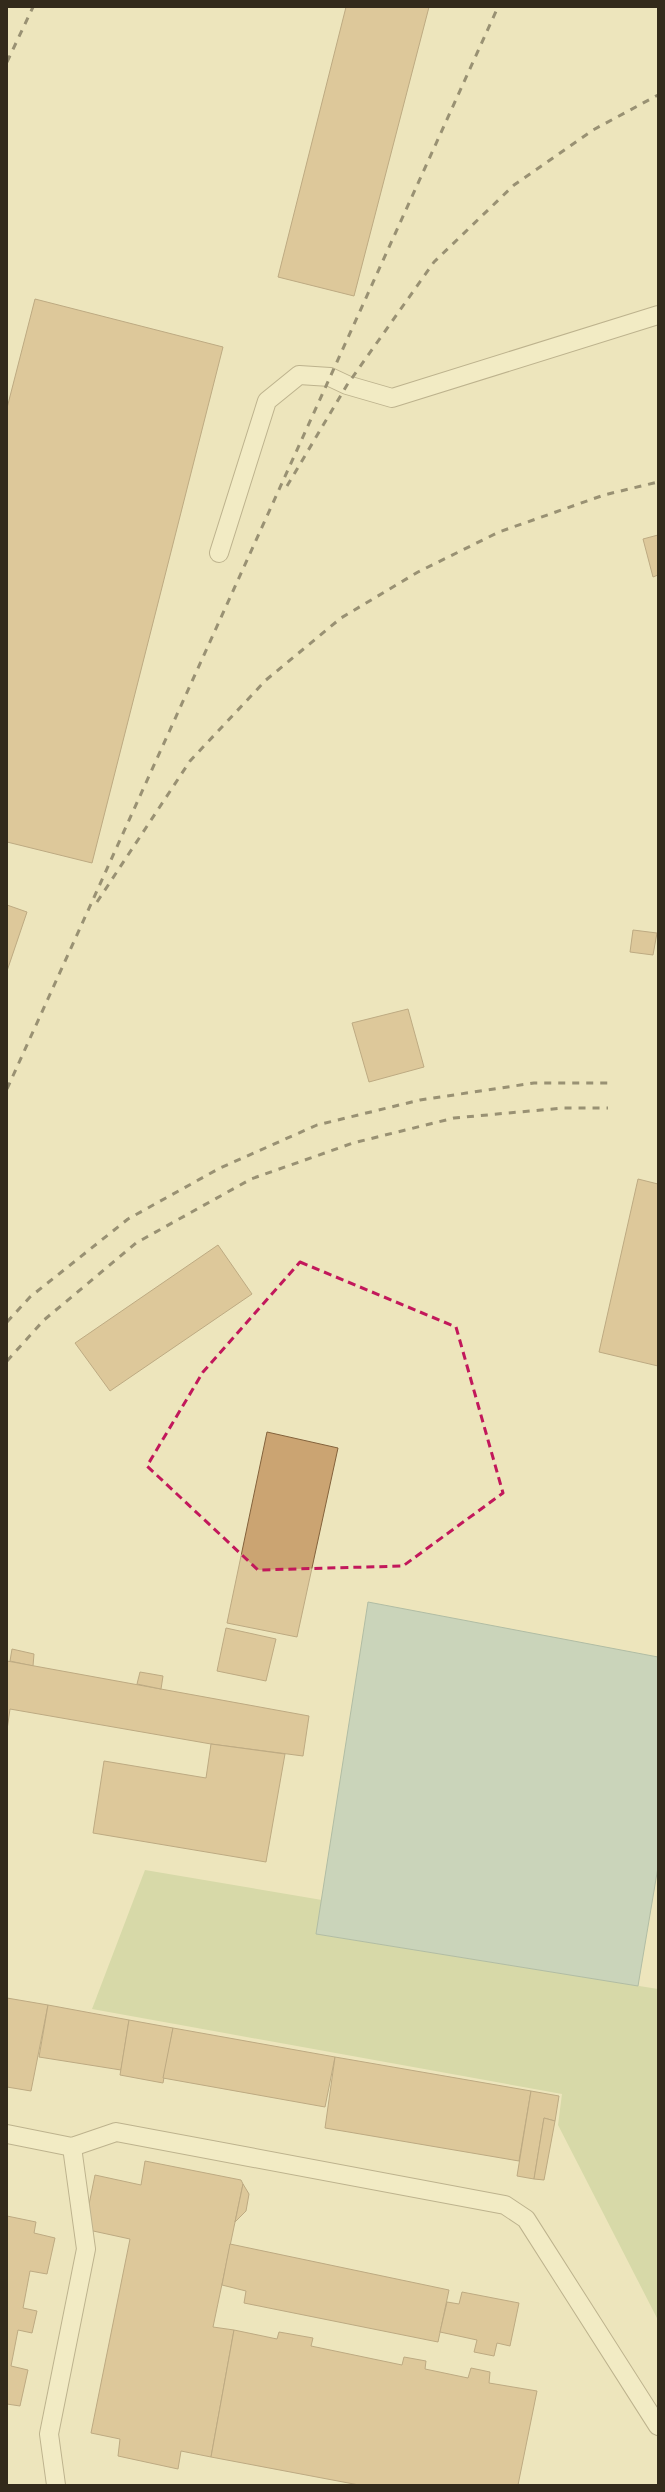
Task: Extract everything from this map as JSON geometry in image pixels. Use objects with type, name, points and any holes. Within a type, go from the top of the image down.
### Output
[{"type":"lane","points":[[219,553],[267,401],[299,375],[330,376],[347,385],[392,398],[658,315]]},
{"type":"lane","points":[[7,2134],[72,2147],[116,2132],[505,2205],[526,2219],[658,2426]]},
{"type":"lane","points":[[56,2485],[49,2434],[86,2249],[72,2147]]},
{"type":"highlighted area","points":[[300,1262],[456,1327],[503,1493],[403,1566],[258,1570],[147,1466],[203,1372]]},
{"type":"green space","points":[[145,1870],[322,1900],[316,1934],[658,1989],[658,2320],[558,2125],[562,2094],[92,2009]]},
{"type":"water","points":[[368,1602],[658,1657],[658,1867],[638,1986],[316,1934]]},
{"type":"building","points":[[346,7],[429,7],[354,296],[278,277]]},
{"type":"building","points":[[35,299],[223,347],[92,863],[7,842],[7,408]]},
{"type":"building","points":[[658,535],[658,575],[653,577],[643,539]]},
{"type":"building","points":[[7,905],[27,912],[7,971]]},
{"type":"building","points":[[633,930],[657,933],[653,955],[630,952]]},
{"type":"building","points":[[408,1009],[424,1067],[369,1082],[352,1023]]},
{"type":"building","points":[[638,1179],[658,1184],[658,1366],[599,1352]]},
{"type":"building","points":[[218,1245],[252,1294],[110,1391],[75,1343]]},
{"type":"building","points":[[267,1432],[338,1448],[297,1637],[227,1623]]},
{"type":"building","points":[[226,1628],[276,1639],[266,1681],[217,1671]]},
{"type":"building","points":[[12,1649],[34,1654],[33,1666],[10,1661]]},
{"type":"building","points":[[7,1661],[309,1716],[303,1756],[211,1744],[10,1709],[7,1730]]},
{"type":"building","points":[[140,1672],[163,1676],[161,1689],[137,1684]]},
{"type":"building","points":[[211,1744],[285,1754],[266,1862],[93,1833],[104,1761],[206,1778]]},
{"type":"building","points":[[7,1998],[48,2005],[31,2091],[7,2087]]},
{"type":"building","points":[[48,2005],[129,2020],[121,2070],[39,2057]]},
{"type":"building","points":[[129,2020],[173,2028],[163,2083],[120,2075]]},
{"type":"building","points":[[173,2028],[335,2057],[325,2107],[163,2078]]},
{"type":"building","points":[[335,2057],[531,2091],[519,2161],[325,2128]]},
{"type":"building","points":[[531,2091],[559,2096],[555,2121],[544,2118],[534,2179],[517,2176]]},
{"type":"building","points":[[544,2118],[555,2121],[544,2180],[534,2179]]},
{"type":"building","points":[[145,2161],[241,2180],[243,2184],[213,2327],[234,2330],[211,2457],[181,2451],[178,2469],[118,2456],[120,2439],[91,2433],[130,2239],[84,2229],[95,2175],[141,2185]]},
{"type":"building","points":[[243,2184],[249,2194],[246,2211],[235,2222]]},
{"type":"building","points":[[7,2216],[36,2222],[34,2233],[55,2238],[47,2274],[30,2271],[23,2308],[37,2311],[32,2333],[18,2330],[11,2366],[28,2370],[20,2406],[7,2404]]},
{"type":"building","points":[[230,2244],[449,2290],[438,2342],[244,2303],[246,2291],[222,2285]]},
{"type":"building","points":[[462,2292],[519,2303],[510,2346],[497,2343],[494,2356],[474,2352],[477,2340],[440,2332],[447,2302],[459,2304]]},
{"type":"building","points":[[234,2330],[277,2339],[279,2332],[313,2338],[311,2346],[402,2365],[404,2357],[426,2361],[425,2369],[468,2378],[471,2368],[490,2372],[489,2383],[537,2391],[518,2485],[359,2485],[211,2457]]},
{"type":"railway","points":[[7,62],[33,7]]},
{"type":"railway","points":[[7,1089],[498,7]]},
{"type":"railway","points":[[287,486],[347,385],[434,262],[514,185],[593,130],[658,95]]},
{"type":"railway","points":[[97,902],[190,761],[266,680],[341,618],[418,572],[499,532],[604,495],[658,482]]},
{"type":"railway","points":[[7,1322],[30,1297],[128,1219],[220,1168],[317,1125],[420,1100],[534,1083],[609,1083]]},
{"type":"railway","points":[[7,1361],[44,1320],[136,1243],[251,1179],[353,1143],[454,1118],[563,1108],[608,1108]]}]
